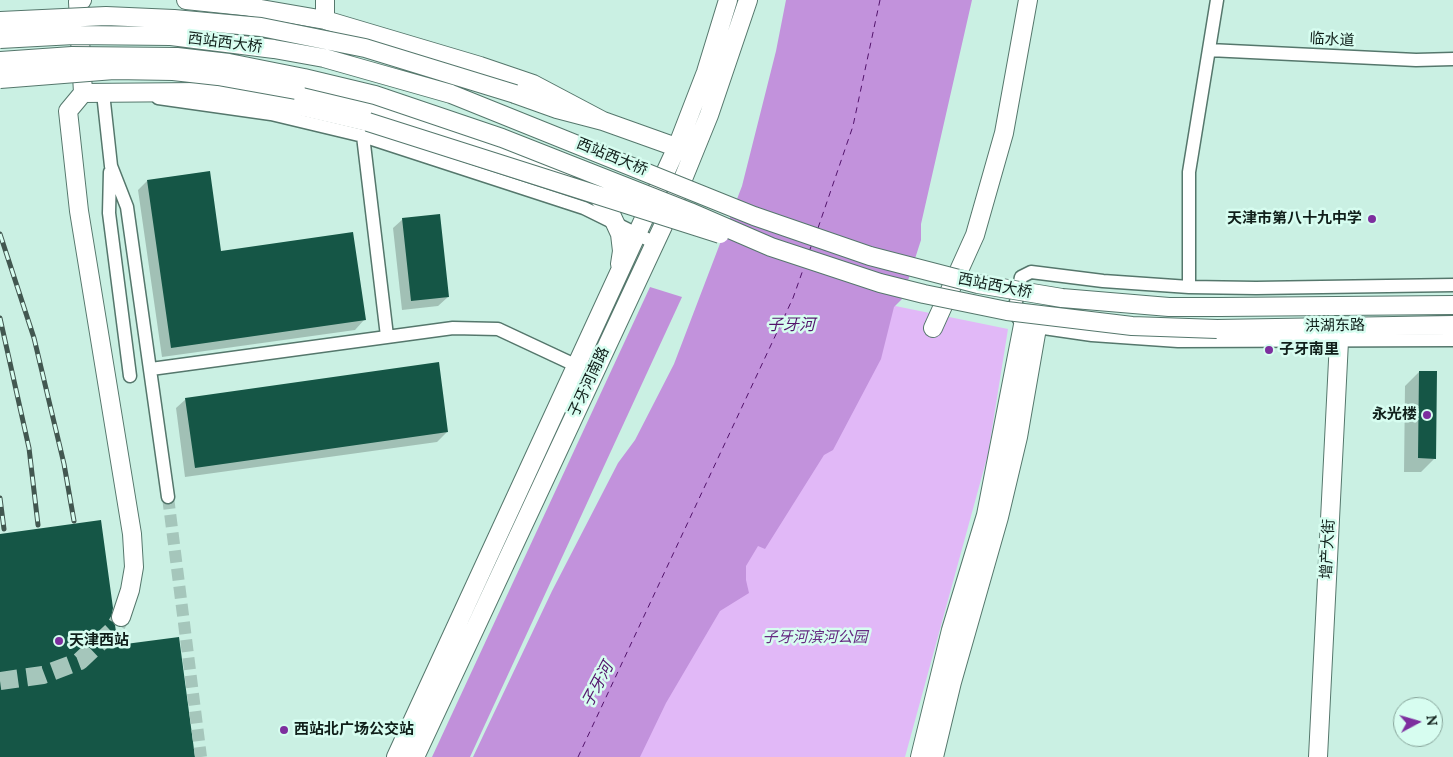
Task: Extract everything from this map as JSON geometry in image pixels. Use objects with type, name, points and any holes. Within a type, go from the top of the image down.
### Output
[{"type":"main road","points":[[82,0],[78,2],[83,93],[68,111],[79,211],[132,534],[134,567],[130,590],[120,617]]},
{"type":"main road","points":[[186,0],[243,6],[325,20],[480,66],[533,84],[603,121]]},
{"type":"main road","points":[[325,0],[325,20]]},
{"type":"main road","name":"子牙河南路","points":[[396,757],[575,365],[638,234],[674,152],[706,72],[728,0]]},
{"type":"main road","name":"子牙河南路","points":[[415,757],[672,205],[694,154],[748,0]]},
{"type":"main road","points":[[933,328],[975,235],[1004,133],[1028,0]]},
{"type":"main road","points":[[0,21],[106,16],[174,19],[261,28],[365,48],[515,94],[557,109],[603,121],[646,136],[674,152],[694,154]]},
{"type":"main road","name":"西站西大桥","points":[[0,39],[74,35],[171,36],[274,48],[324,58],[451,94],[754,216],[870,256],[978,284],[1062,298],[1169,307],[1219,307]]},
{"type":"main road","name":"西站西大桥","points":[[0,61],[72,56],[177,57],[229,63],[304,78],[375,95],[502,138],[690,212],[771,247],[880,283],[970,305],[1132,326],[1218,328]]},
{"type":"main road","points":[[0,78],[114,70],[173,71],[218,76],[296,90],[396,115],[651,204],[672,205],[677,181],[674,152]]},
{"type":"main road","points":[[83,93],[199,92],[304,107],[366,129],[693,227],[771,247]]},
{"type":"main road","points":[[582,181],[603,202],[620,234],[622,251],[617,278]]},
{"type":"main road","name":"洪湖东路","points":[[1219,307],[1453,305]]},
{"type":"main road","name":"洪湖东路","points":[[1218,328],[1453,325]]},
{"type":"main road","points":[[920,757],[951,630],[986,515],[1030,326]]},
{"type":"main road","points":[[934,757],[952,682],[1001,508],[1018,437],[1030,326]]},
{"type":"main road","name":"增产大街","points":[[1318,757],[1339,341]]},
{"type":"street","points":[[1189,287],[1189,172],[1216,0]]},
{"type":"street","name":"临水道","points":[[1209,50],[1416,60],[1453,59]]},
{"type":"street","points":[[103,93],[111,166],[109,213],[130,376]]},
{"type":"street","points":[[387,336],[366,129],[584,208],[655,243]]},
{"type":"street","points":[[111,166],[127,207],[168,498]]},
{"type":"street","points":[[1453,285],[1256,288],[1189,287],[1103,281],[1031,272],[1021,277],[1014,312],[1030,326],[1092,335],[1178,341],[1453,340]]},
{"type":"street","points":[[151,369],[453,328],[498,329],[575,365]]},
{"type":"green space","name":"子牙河滨河公园","points":[[866,300],[1008,329],[988,454],[905,757],[616,757]]},
{"type":"shaded area","points":[[650,287],[682,297],[470,757],[432,757]]},
{"type":"water","name":"子牙河","points":[[786,0],[972,0],[921,224],[921,240],[902,299],[894,307],[881,359],[833,450],[824,455],[765,549],[758,546],[746,566],[746,580],[749,593],[720,611],[666,703],[640,757],[473,757],[552,591],[618,463],[635,440],[674,364],[742,186],[776,51]]},
{"type":"building","points":[[210,171],[221,251],[353,232],[366,320],[171,348],[147,180]]},
{"type":"building","points":[[440,214],[449,297],[411,301],[402,218]]},
{"type":"building","points":[[439,362],[448,432],[195,468],[185,398]]},
{"type":"building","name":"永光楼","points":[[1419,371],[1437,371],[1436,459],[1418,458]]},
{"type":"building","name":"天津西站","points":[[101,520],[113,608],[111,619],[115,625],[118,645],[179,637],[195,757],[0,757],[0,534]]},
{"type":"ferry route","points":[[818,228],[853,126],[880,0]]},
{"type":"ferry route","points":[[809,252],[812,244]]},
{"type":"ferry route","points":[[578,757],[793,298],[804,267]]},
{"type":"tunnel","points":[[168,497],[201,757]]},
{"type":"tunnel","points":[[0,681],[43,675],[80,661],[114,629],[121,617]]},
{"type":"railway","points":[[0,234],[34,338],[64,464],[74,521]]},
{"type":"railway","points":[[0,318],[29,448],[38,525]]},
{"type":"railway","points":[[0,498],[4,529]]},
{"type":"place","name":"天津市第八十九中学","points":[[1372,219]]},
{"type":"place","name":"子牙南里","points":[[1269,350]]},
{"type":"place","name":"永光楼","points":[[1427,415]]},
{"type":"place","name":"天津西站","points":[[59,641]]},
{"type":"place","name":"西站北广场公交站","points":[[284,730]]}]
